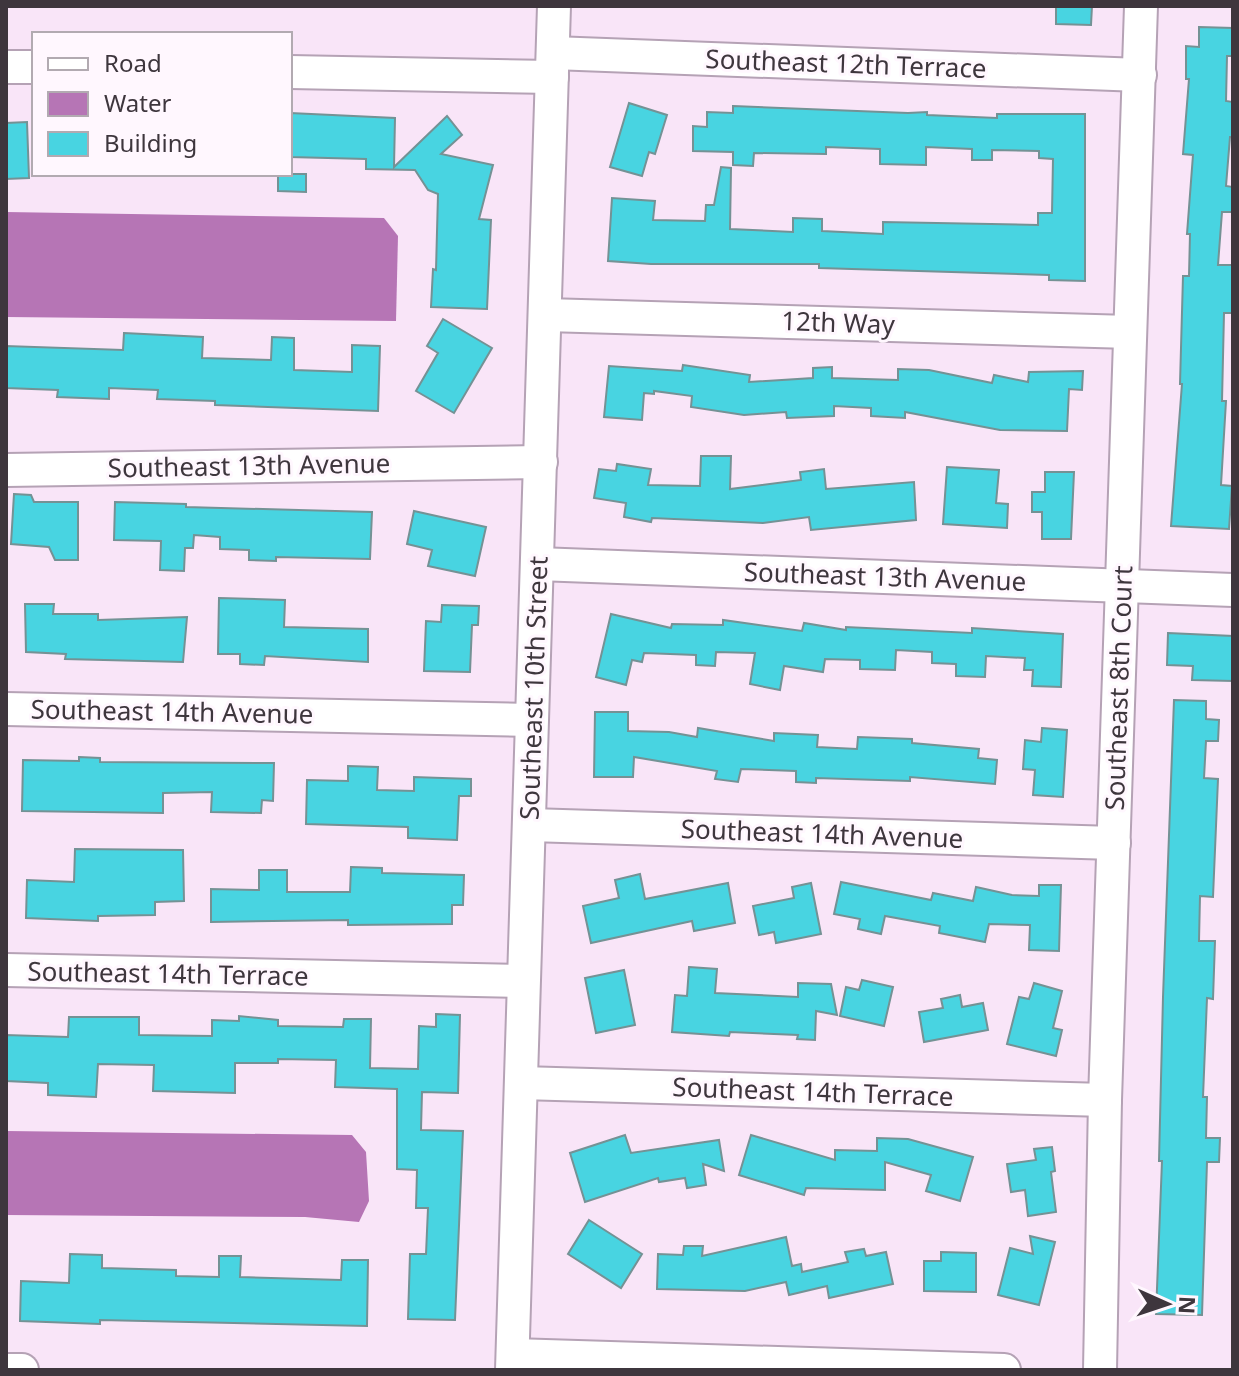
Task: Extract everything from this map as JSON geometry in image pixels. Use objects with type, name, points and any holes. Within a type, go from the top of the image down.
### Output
[{"type":"street","name":"Southeast 10th Street","points":[[513,1362],[522,981],[530,825],[554,6]]},
{"type":"street","name":"Southeast 8th Court","points":[[1100,1370],[1105,1100],[1141,6]]},
{"type":"street","name":"Southeast 12th Terrace","points":[[292,72],[552,65],[1140,75]]},
{"type":"street","points":[[6,67],[32,67]]},
{"type":"street","name":"12th Way","points":[[546,315],[1130,332]]},
{"type":"street","name":"Southeast 13th Avenue","points":[[6,470],[541,462]]},
{"type":"street","name":"Southeast 13th Avenue","points":[[538,564],[1233,590]]},
{"type":"street","name":"Southeast 14th Avenue","points":[[6,709],[531,720]]},
{"type":"street","name":"Southeast 14th Avenue","points":[[530,825],[1114,843]]},
{"type":"street","name":"Southeast 14th Terrace","points":[[6,970],[522,981]]},
{"type":"street","name":"Southeast 14th Terrace","points":[[521,1083],[1105,1100]]},
{"type":"street","points":[[513,1362],[1004,1370]]},
{"type":"street","points":[[6,1370],[22,1370]]},
{"type":"water","points":[[6,212],[384,218],[398,236],[396,321],[6,317]]},
{"type":"water","points":[[6,1131],[352,1135],[366,1152],[369,1201],[359,1222],[305,1217],[6,1215]]},
{"type":"building","points":[[1056,6],[1092,6],[1091,25],[1056,24]]},
{"type":"building","points":[[1199,27],[1233,28],[1233,56],[1227,56],[1226,101],[1233,102],[1233,137],[1230,137],[1226,186],[1233,187],[1233,212],[1222,212],[1218,265],[1233,265],[1232,313],[1224,313],[1222,401],[1226,401],[1221,485],[1232,486],[1229,529],[1171,526],[1182,384],[1183,276],[1189,276],[1190,234],[1187,234],[1193,155],[1183,154],[1189,79],[1186,79],[1186,46],[1199,47]]},
{"type":"building","points":[[629,103],[667,115],[655,154],[649,152],[642,176],[610,167]]},
{"type":"building","points":[[733,106],[927,112],[927,115],[997,118],[997,114],[1085,114],[1085,281],[1049,280],[1049,275],[819,268],[819,264],[608,261],[612,198],[655,201],[653,220],[705,221],[706,205],[714,205],[721,167],[731,168],[730,229],[793,232],[793,218],[822,219],[822,231],[883,234],[883,222],[1038,225],[1038,213],[1052,213],[1053,159],[1039,158],[1039,151],[992,150],[992,160],[972,160],[972,149],[926,147],[926,165],[880,164],[880,149],[826,147],[826,154],[754,153],[753,166],[733,165],[733,152],[693,151],[693,126],[707,127],[707,112],[733,113]]},
{"type":"building","points":[[292,113],[395,118],[394,167],[447,116],[462,135],[441,154],[493,165],[479,219],[491,220],[487,309],[431,307],[433,269],[436,270],[438,194],[428,190],[415,170],[366,169],[366,159],[292,157]]},
{"type":"building","points":[[27,122],[29,178],[6,179],[6,123]]},
{"type":"building","points":[[306,174],[306,192],[278,191],[278,176]]},
{"type":"building","points":[[443,319],[492,348],[454,413],[416,391],[438,353],[427,346]]},
{"type":"building","points":[[124,333],[203,337],[202,358],[271,360],[272,337],[294,338],[294,370],[352,372],[352,345],[380,346],[378,411],[215,405],[215,401],[157,399],[158,390],[109,388],[109,399],[57,397],[58,390],[6,388],[6,346],[123,350]]},
{"type":"building","points":[[683,365],[750,375],[749,382],[813,378],[813,368],[832,367],[832,378],[898,380],[898,369],[929,370],[992,383],[994,375],[1028,382],[1029,372],[1083,371],[1082,390],[1069,389],[1067,431],[1000,430],[905,412],[905,418],[871,416],[871,408],[834,406],[834,416],[787,418],[786,412],[744,415],[691,407],[692,396],[654,391],[654,394],[644,393],[642,420],[604,417],[609,366],[682,371]]},
{"type":"building","points":[[701,456],[731,456],[730,489],[801,480],[800,472],[824,469],[826,489],[914,482],[916,520],[811,530],[809,517],[763,523],[652,518],[651,522],[624,517],[626,503],[594,498],[599,469],[616,471],[617,464],[651,469],[648,485],[700,486]]},
{"type":"building","points":[[947,467],[999,470],[996,503],[1008,504],[1007,528],[943,524]]},
{"type":"building","points":[[1045,472],[1074,472],[1071,539],[1042,539],[1042,512],[1032,512],[1032,492],[1045,492]]},
{"type":"building","points":[[14,494],[31,495],[34,502],[78,502],[78,560],[55,560],[49,547],[11,544]]},
{"type":"building","points":[[115,502],[372,512],[370,559],[276,557],[276,561],[249,560],[249,550],[220,549],[220,537],[194,535],[193,548],[185,548],[184,571],[160,570],[161,541],[114,540]]},
{"type":"building","points":[[414,511],[486,527],[475,576],[428,566],[432,550],[407,544]]},
{"type":"building","points":[[219,598],[285,600],[284,627],[368,629],[368,662],[265,656],[264,665],[240,664],[240,654],[218,654]]},
{"type":"building","points":[[25,604],[54,604],[53,614],[98,614],[98,620],[187,617],[183,662],[65,659],[66,654],[26,652]]},
{"type":"building","points":[[442,605],[479,606],[478,625],[472,625],[470,672],[424,671],[426,621],[441,622]]},
{"type":"building","points":[[611,614],[671,628],[672,624],[723,625],[723,620],[802,631],[804,623],[846,630],[846,627],[972,633],[972,628],[1063,634],[1061,687],[1032,686],[1033,670],[1024,670],[1025,658],[986,656],[985,677],[956,676],[956,664],[932,663],[932,652],[896,650],[895,670],[860,669],[860,660],[825,659],[823,672],[784,666],[780,690],[750,684],[755,653],[716,652],[715,666],[696,665],[696,655],[644,653],[642,662],[632,660],[626,685],[596,677]]},
{"type":"building","points":[[1168,633],[1233,636],[1233,681],[1192,680],[1193,666],[1167,665]]},
{"type":"building","points":[[1174,700],[1206,701],[1206,719],[1219,720],[1218,741],[1206,741],[1204,778],[1218,779],[1213,897],[1200,896],[1199,941],[1215,941],[1213,999],[1207,998],[1203,1097],[1207,1097],[1206,1138],[1220,1138],[1219,1162],[1207,1162],[1202,1315],[1156,1314]]},
{"type":"building","points":[[595,712],[628,712],[628,731],[669,732],[697,737],[698,728],[774,741],[774,733],[818,735],[817,747],[857,749],[858,737],[912,739],[912,743],[979,749],[978,758],[997,760],[995,784],[910,777],[910,781],[816,778],[816,783],[796,782],[796,771],[741,769],[738,782],[715,779],[717,771],[634,757],[633,777],[594,777]]},
{"type":"building","points":[[1042,728],[1067,730],[1063,797],[1033,795],[1035,770],[1023,769],[1025,740],[1041,742]]},
{"type":"building","points":[[79,757],[100,758],[100,762],[274,763],[273,801],[262,800],[261,813],[211,812],[212,792],[163,793],[163,813],[22,811],[23,760],[79,761]]},
{"type":"building","points":[[348,766],[378,767],[377,790],[414,791],[414,777],[471,779],[471,796],[459,796],[457,840],[408,838],[408,827],[306,824],[307,780],[348,781]]},
{"type":"building","points":[[75,849],[183,850],[184,901],[155,902],[155,915],[98,916],[98,921],[26,918],[27,880],[74,882]]},
{"type":"building","points":[[351,867],[382,868],[382,873],[464,875],[463,905],[452,905],[452,924],[348,925],[348,920],[211,922],[211,889],[259,890],[259,870],[287,870],[287,892],[350,892]]},
{"type":"building","points":[[640,874],[645,899],[728,883],[735,923],[694,931],[692,921],[591,943],[583,906],[619,898],[615,880]]},
{"type":"building","points":[[841,882],[931,900],[933,893],[973,901],[976,887],[1012,895],[1039,896],[1039,885],[1061,885],[1059,951],[1029,950],[1030,925],[989,924],[985,942],[939,933],[940,926],[885,916],[881,934],[858,929],[860,919],[834,914]]},
{"type":"building","points":[[811,883],[821,934],[776,943],[774,932],[759,935],[753,906],[794,898],[792,887]]},
{"type":"building","points":[[689,967],[717,969],[715,993],[798,997],[798,983],[831,984],[837,1015],[816,1011],[815,1040],[797,1039],[798,1035],[730,1032],[729,1036],[672,1032],[675,995],[687,996]]},
{"type":"building","points":[[624,970],[635,1025],[596,1033],[585,978]]},
{"type":"building","points":[[862,980],[893,987],[884,1026],[840,1016],[846,987],[859,990]]},
{"type":"building","points":[[1034,983],[1062,991],[1053,1028],[1062,1030],[1056,1056],[1007,1044],[1019,997],[1029,999]]},
{"type":"building","points":[[960,995],[962,1007],[983,1003],[988,1030],[924,1042],[919,1012],[943,1008],[941,999]]},
{"type":"building","points":[[436,1014],[460,1015],[458,1093],[422,1092],[421,1130],[463,1131],[455,1320],[408,1319],[410,1254],[426,1254],[428,1208],[416,1208],[417,1170],[397,1169],[397,1089],[335,1087],[336,1060],[278,1059],[278,1063],[235,1063],[235,1093],[153,1091],[154,1065],[98,1064],[96,1097],[48,1095],[48,1083],[6,1081],[6,1035],[68,1037],[69,1017],[139,1017],[139,1035],[212,1036],[212,1020],[239,1021],[239,1016],[278,1020],[278,1026],[343,1027],[344,1019],[371,1019],[370,1068],[418,1069],[419,1026],[436,1027]]},
{"type":"building","points":[[625,1135],[631,1153],[719,1140],[724,1171],[703,1164],[706,1185],[687,1188],[685,1178],[659,1182],[658,1178],[585,1202],[570,1153]]},
{"type":"building","points":[[751,1135],[835,1160],[835,1150],[877,1151],[877,1138],[908,1139],[973,1157],[960,1201],[926,1191],[931,1175],[885,1162],[885,1190],[806,1188],[804,1195],[739,1175]]},
{"type":"building","points":[[1052,1147],[1055,1171],[1051,1172],[1056,1212],[1028,1216],[1025,1190],[1011,1192],[1007,1164],[1036,1160],[1034,1149]]},
{"type":"building","points":[[589,1220],[642,1254],[621,1288],[568,1254]]},
{"type":"building","points":[[1030,1236],[1055,1242],[1039,1305],[998,1295],[1010,1248],[1033,1254]]},
{"type":"building","points":[[786,1237],[792,1266],[801,1264],[802,1272],[848,1262],[845,1252],[864,1249],[866,1256],[886,1252],[893,1284],[829,1298],[827,1286],[789,1295],[786,1282],[745,1291],[657,1289],[658,1254],[683,1255],[684,1246],[703,1246],[702,1256]]},
{"type":"building","points":[[941,1252],[976,1253],[976,1292],[924,1291],[924,1261],[941,1261]]},
{"type":"building","points":[[70,1254],[102,1255],[102,1268],[176,1270],[176,1276],[219,1277],[219,1256],[241,1256],[240,1277],[341,1280],[342,1260],[368,1260],[367,1326],[20,1321],[21,1281],[69,1283]]}]
